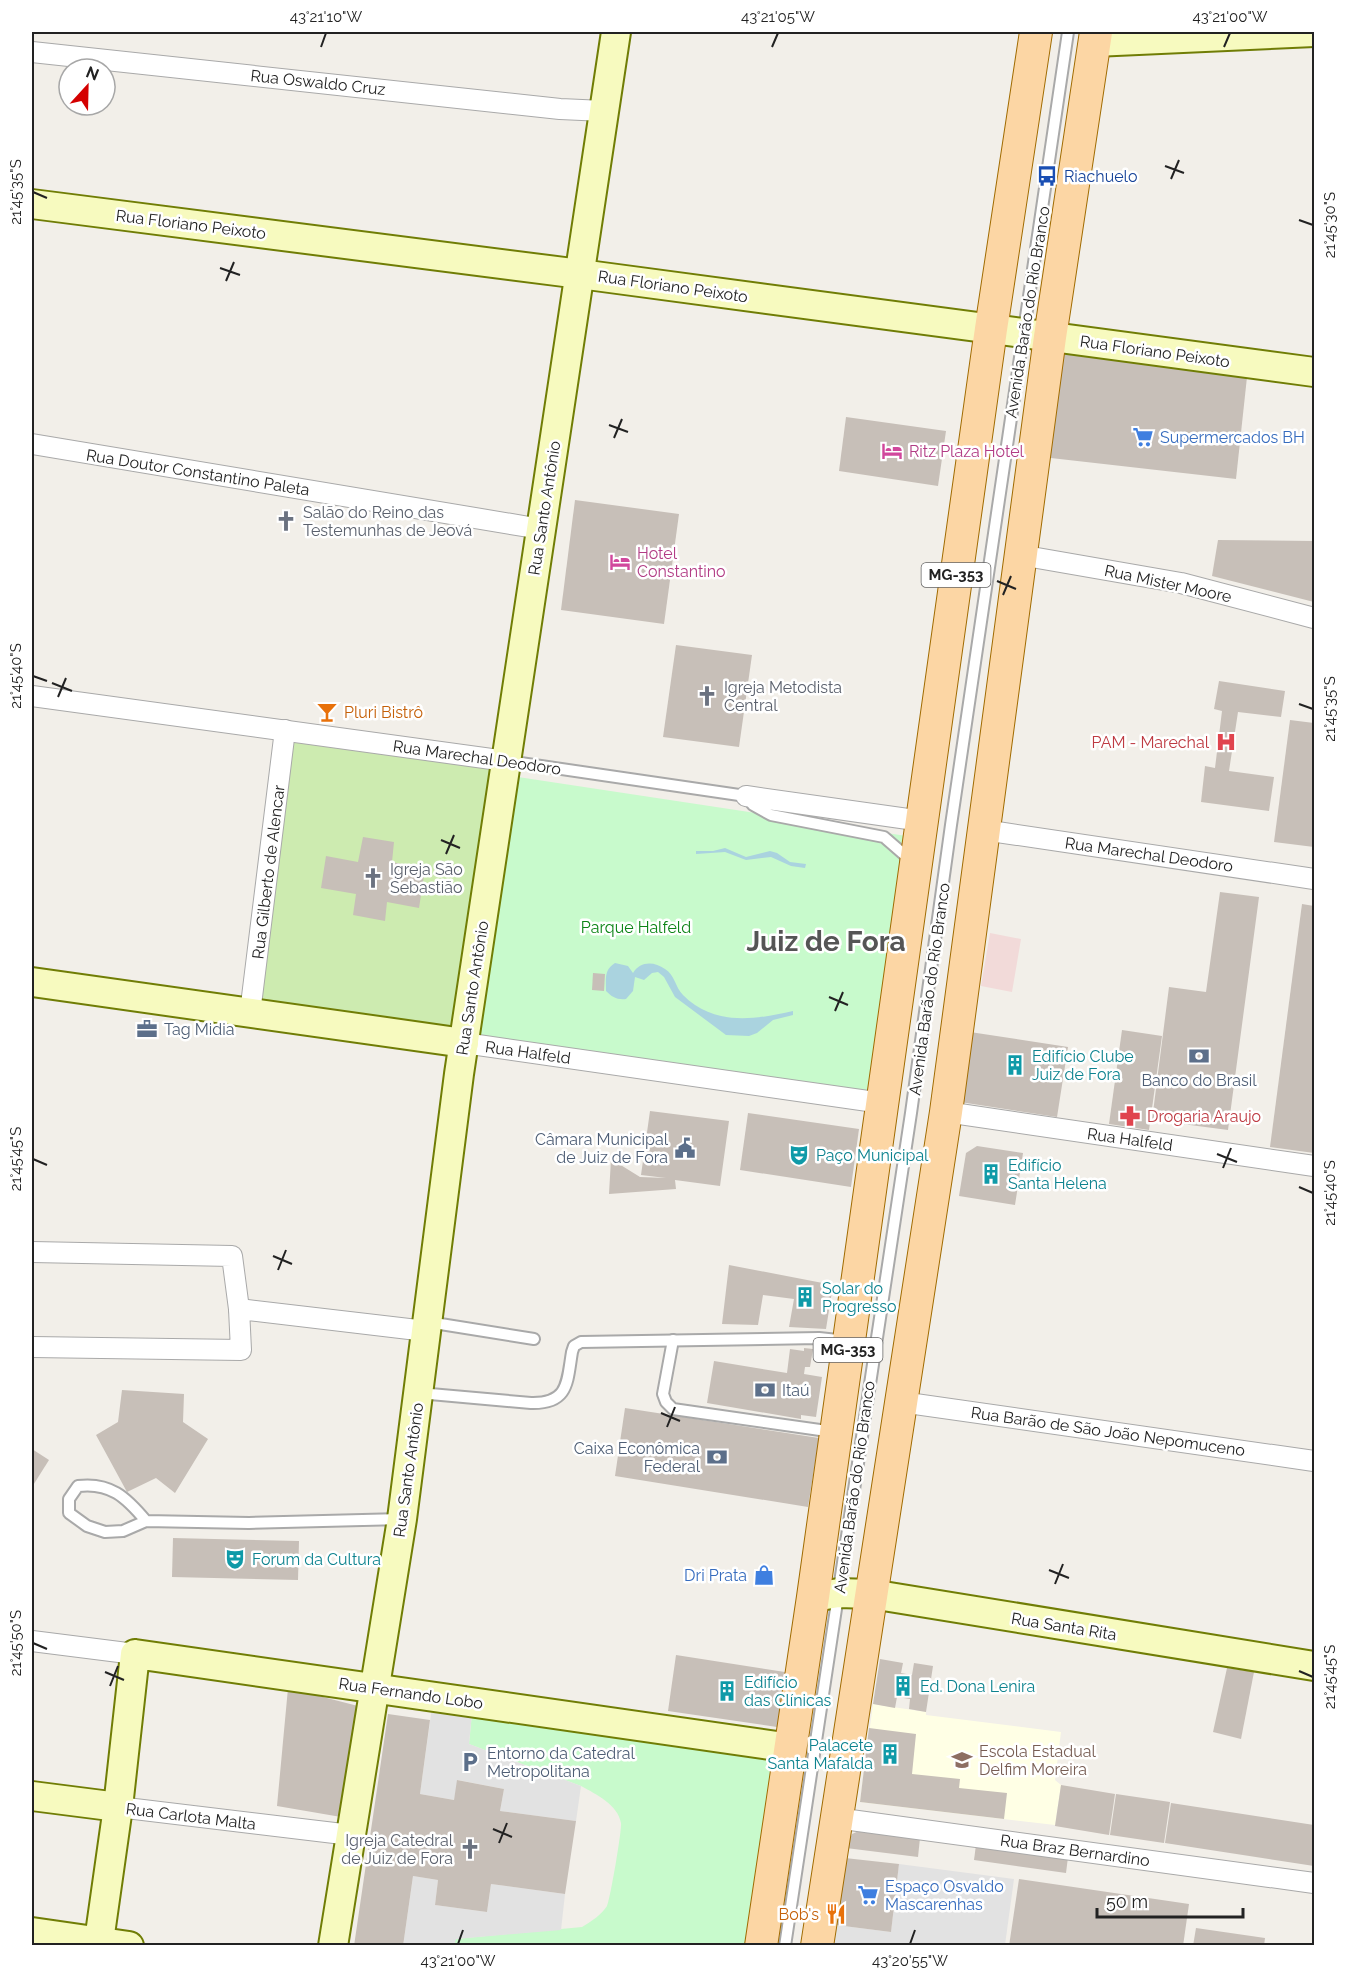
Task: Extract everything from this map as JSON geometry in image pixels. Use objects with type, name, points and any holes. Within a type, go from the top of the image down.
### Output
[{"type":"main road","name":"Avenida Barão do Rio Branco","points":[[761,1946],[791,1748],[826,1595],[836,1432],[991,329],[1036,32]]},
{"type":"main road","name":"Avenida Barão do Rio Branco","points":[[817,1946],[946,1112],[1020,555],[1037,335],[1081,36]]},
{"type":"street","name":"Rua Santo Antônio","points":[[333,1946],[402,1519],[464,1043],[616,32]]},
{"type":"street","points":[[1081,36],[1314,32]]},
{"type":"street","name":"Rua Oswaldo Cruz","points":[[32,52],[604,111]]},
{"type":"street","name":"Rua Floriano Peixoto","points":[[32,204],[1314,372]]},
{"type":"street","name":"Rua Doutor Constantino Paleta","points":[[32,444],[541,529]]},
{"type":"street","name":"Rua Mister Moore","points":[[1020,555],[1181,583],[1308,617]]},
{"type":"street","name":"Rua Marechal Deodoro","points":[[32,696],[506,761]]},
{"type":"street","name":"Rua Gilberto de Alencar","points":[[250,1013],[285,730]]},
{"type":"street","name":"Rua Marechal Deodoro","points":[[746,796],[922,821]]},
{"type":"street","name":"Rua Marechal Deodoro","points":[[984,830],[1314,879]]},
{"type":"street","name":"Rua Halfeld","points":[[32,982],[882,1103]]},
{"type":"street","name":"Rua Halfeld","points":[[946,1112],[1314,1166]]},
{"type":"street","points":[[32,1252],[232,1256],[239,1309],[241,1350],[32,1347]]},
{"type":"street","points":[[239,1309],[427,1326]]},
{"type":"street","name":"Rua Barão de São João Nepomuceno","points":[[901,1402],[1314,1456]]},
{"type":"street","name":"Rua Santa Rita","points":[[826,1595],[871,1594],[1314,1666]]},
{"type":"street","name":"Rua Fernando Lobo","points":[[32,1641],[791,1748]]},
{"type":"street","points":[[99,1941],[118,1807],[135,1654]]},
{"type":"street","name":"Rua Carlota Malta","points":[[32,1796],[351,1835]]},
{"type":"street","name":"Rua Braz Bernardino","points":[[836,1818],[1314,1883]]},
{"type":"street","points":[[32,1932],[129,1946]]},
{"type":"lane","name":"Avenida Barão do Rio Branco","points":[[785,1946],[826,1595],[878,1324],[911,1113],[951,825],[1037,335]]},
{"type":"lane","name":"Rua Marechal Deodoro","points":[[506,761],[746,796]]},
{"type":"lane","points":[[746,796],[753,805],[771,815],[884,837],[907,857],[902,889],[911,896]]},
{"type":"lane","points":[[427,1326],[534,1338]]},
{"type":"lane","points":[[419,1393],[544,1403],[559,1397],[566,1387],[574,1346],[581,1342],[819,1338],[849,1341]]},
{"type":"lane","points":[[673,1340],[663,1394],[666,1402],[673,1409],[836,1432]]},
{"type":"lane","points":[[146,1521],[130,1502],[109,1488],[93,1484],[78,1486],[69,1499],[69,1513],[87,1526],[105,1532],[123,1531],[146,1521],[249,1523],[402,1519]]},
{"type":"shaded area","points":[[990,933],[1021,939],[1012,992],[981,986]]},
{"type":"shaded area","name":"Escola Estadual Delfim Moreira","points":[[873,1704],[926,1712],[926,1715],[1061,1732],[1055,1780],[1061,1785],[1055,1825],[860,1802]]},
{"type":"shaded area","name":"Entorno da Catedral Metropolitana","points":[[432,1707],[472,1713],[469,1744],[581,1786],[576,1821],[500,1811],[504,1789],[458,1780],[454,1800],[420,1794]]},
{"type":"shaded area","points":[[899,1864],[1014,1879],[1005,1945],[834,1946],[836,1925],[891,1932]]},
{"type":"shaded area","points":[[413,1876],[438,1880],[435,1905],[487,1912],[491,1884],[565,1894],[561,1930],[456,1939],[454,1945],[403,1946]]},
{"type":"green space","points":[[291,742],[490,769],[453,1037],[255,1009]]},
{"type":"green space","name":"Parque Halfeld","points":[[518,777],[913,837],[877,1096],[480,1036]]},
{"type":"green space","points":[[472,1713],[775,1755],[746,1945],[454,1946],[455,1939],[582,1927],[593,1920],[605,1909],[609,1901],[621,1828],[619,1817],[611,1805],[587,1789],[469,1744]]},
{"type":"water","points":[[725,848],[746,857],[770,851],[790,862],[806,864],[805,868],[791,866],[771,857],[746,860],[725,852],[696,854],[696,851]]},
{"type":"water","points":[[615,963],[628,966],[633,973],[643,964],[661,966],[671,974],[683,995],[695,1005],[721,1016],[764,1017],[793,1011],[793,1015],[773,1020],[757,1033],[749,1036],[726,1035],[675,997],[664,977],[658,972],[652,973],[644,980],[635,977],[633,991],[626,999],[613,996],[606,991],[606,978],[607,972]]},
{"type":"building","name":"Supermercados BH","points":[[1055,353],[1247,377],[1236,479],[1042,457]]},
{"type":"building","name":"Ritz Plaza Hotel","points":[[846,417],[946,431],[938,486],[839,471]]},
{"type":"building","name":"Hotel Constantino","points":[[575,500],[679,514],[664,624],[561,610]]},
{"type":"building","points":[[1218,540],[1314,541],[1314,602],[1212,576]]},
{"type":"building","name":"Igreja Metodista Central","points":[[676,645],[752,655],[739,747],[663,737]]},
{"type":"building","name":"PAM - Marechal","points":[[1219,681],[1285,691],[1281,717],[1238,712],[1229,771],[1274,777],[1269,811],[1201,802],[1205,766],[1215,768],[1222,711],[1214,709]]},
{"type":"building","points":[[1290,720],[1314,723],[1314,847],[1274,842]]},
{"type":"building","name":"Igreja São Sebastião","points":[[363,837],[394,842],[392,862],[425,869],[419,908],[387,902],[385,921],[353,915],[356,894],[321,888],[326,856],[358,862]]},
{"type":"building","name":"Banco do Brasil","points":[[1220,892],[1259,897],[1228,1130],[1152,1120],[1169,987],[1206,992]]},
{"type":"building","points":[[1302,904],[1314,906],[1314,1153],[1270,1147]]},
{"type":"building","points":[[593,973],[605,974],[604,991],[592,990]]},
{"type":"building","points":[[1122,1030],[1162,1036],[1149,1130],[1109,1124]]},
{"type":"building","name":"Edifício Clube Juiz de Fora","points":[[970,1032],[1068,1047],[1057,1117],[960,1102]]},
{"type":"building","name":"Câmara Municipal de Juiz de Fora","points":[[650,1111],[729,1121],[720,1186],[675,1180],[676,1189],[609,1194],[611,1159],[640,1177],[666,1178],[641,1175]]},
{"type":"building","name":"Paço Municipal","points":[[748,1113],[859,1129],[851,1187],[740,1170]]},
{"type":"building","name":"Edifício Santa Helena","points":[[977,1146],[1023,1153],[1015,1205],[959,1196],[966,1153]]},
{"type":"building","name":"Solar do Progresso","points":[[729,1265],[833,1285],[826,1329],[789,1327],[794,1299],[763,1295],[758,1325],[722,1324]]},
{"type":"building","name":"Itaú","points":[[804,1348],[813,1349],[810,1367],[805,1367],[804,1374],[822,1377],[816,1417],[801,1415],[801,1419],[707,1403],[714,1361],[787,1373],[790,1349],[804,1351]]},
{"type":"building","points":[[122,1390],[184,1394],[183,1422],[208,1439],[175,1493],[156,1478],[127,1492],[96,1435],[118,1422]]},
{"type":"building","name":"Caixa Econômica Federal","points":[[625,1408],[819,1438],[808,1507],[615,1476]]},
{"type":"building","points":[[32,1449],[49,1460],[32,1487]]},
{"type":"building","name":"Forum da Cultura","points":[[173,1538],[299,1541],[298,1580],[172,1577]]},
{"type":"building","name":"Edifício das Clínicas","points":[[676,1655],[785,1672],[777,1727],[668,1711]]},
{"type":"building","name":"Ed. Dona Lenira","points":[[880,1659],[903,1663],[901,1673],[912,1675],[914,1663],[933,1666],[926,1712],[909,1709],[910,1699],[897,1697],[895,1708],[873,1704]]},
{"type":"building","points":[[1227,1668],[1254,1672],[1241,1739],[1213,1732]]},
{"type":"building","points":[[288,1688],[358,1706],[341,1817],[277,1806]]},
{"type":"building","name":"Igreja Catedral de Juiz de Fora","points":[[388,1714],[430,1720],[420,1794],[454,1800],[457,1780],[504,1789],[500,1811],[576,1821],[565,1894],[491,1884],[487,1912],[435,1905],[438,1880],[413,1876],[403,1946],[354,1946]]},
{"type":"building","name":"Palacete Santa Mafalda","points":[[869,1728],[916,1734],[912,1774],[960,1779],[959,1788],[1007,1793],[1004,1819],[860,1802]]},
{"type":"building","points":[[1061,1785],[1115,1794],[1109,1835],[1055,1826]]},
{"type":"building","points":[[1116,1794],[1170,1802],[1164,1843],[1110,1835]]},
{"type":"building","points":[[1171,1803],[1314,1825],[1314,1866],[1165,1843]]},
{"type":"building","points":[[861,1830],[920,1838],[918,1857],[846,1848],[852,1834]]},
{"type":"building","points":[[976,1845],[1068,1857],[1066,1873],[974,1860]]},
{"type":"building","name":"Espaço Osvaldo Mascarenhas","points":[[845,1858],[899,1864],[891,1932],[836,1925]]},
{"type":"building","points":[[1019,1879],[1189,1904],[1183,1946],[1009,1946]]},
{"type":"building","points":[[1196,1928],[1265,1938],[1264,1946],[1193,1946]]},
{"type":"place","name":"Riachuelo","points":[[1047,176]]},
{"type":"place","name":"Supermercados BH","points":[[1143,437]]},
{"type":"place","name":"Ritz Plaza Hotel","points":[[892,451]]},
{"type":"place","name":"Salão do Reino das Testemunhas de Jeová","points":[[286,521]]},
{"type":"place","name":"Hotel Constantino","points":[[620,562]]},
{"type":"place","name":"Igreja Metodista Central","points":[[707,696]]},
{"type":"place","name":"Pluri Bistrô","points":[[327,712]]},
{"type":"place","name":"PAM - Marechal","points":[[1226,742]]},
{"type":"place","name":"Igreja São Sebastião","points":[[373,878]]},
{"type":"place","name":"Tag Midia","points":[[147,1029]]},
{"type":"place","name":"Banco do Brasil","points":[[1199,1056]]},
{"type":"place","name":"Edifício Clube Juiz de Fora","points":[[1015,1065]]},
{"type":"place","name":"Drogaria Araujo","points":[[1130,1116]]},
{"type":"place","name":"Câmara Municipal de Juiz de Fora","points":[[685,1148]]},
{"type":"place","name":"Paço Municipal","points":[[799,1155]]},
{"type":"place","name":"Edifício Santa Helena","points":[[991,1174]]},
{"type":"place","name":"Solar do Progresso","points":[[805,1297]]},
{"type":"place","name":"Itaú","points":[[765,1390]]},
{"type":"place","name":"Caixa Econômica Federal","points":[[717,1457]]},
{"type":"place","name":"Forum da Cultura","points":[[235,1559]]},
{"type":"place","name":"Dri Prata","points":[[764,1575]]},
{"type":"place","name":"Ed. Dona Lenira","points":[[903,1686]]},
{"type":"place","name":"Edifício das Clínicas","points":[[727,1691]]},
{"type":"place","name":"Palacete Santa Mafalda","points":[[890,1754]]},
{"type":"place","name":"Escola Estadual Delfim Moreira","points":[[962,1760]]},
{"type":"place","name":"Entorno da Catedral Metropolitana","points":[[470,1762]]},
{"type":"place","name":"Igreja Catedral de Juiz de Fora","points":[[470,1849]]},
{"type":"place","name":"Espaço Osvaldo Mascarenhas","points":[[868,1895]]},
{"type":"place","name":"Bob's","points":[[836,1914]]},
{"type":"district","name":"Juiz de Fora","points":[[826,941]]}]
